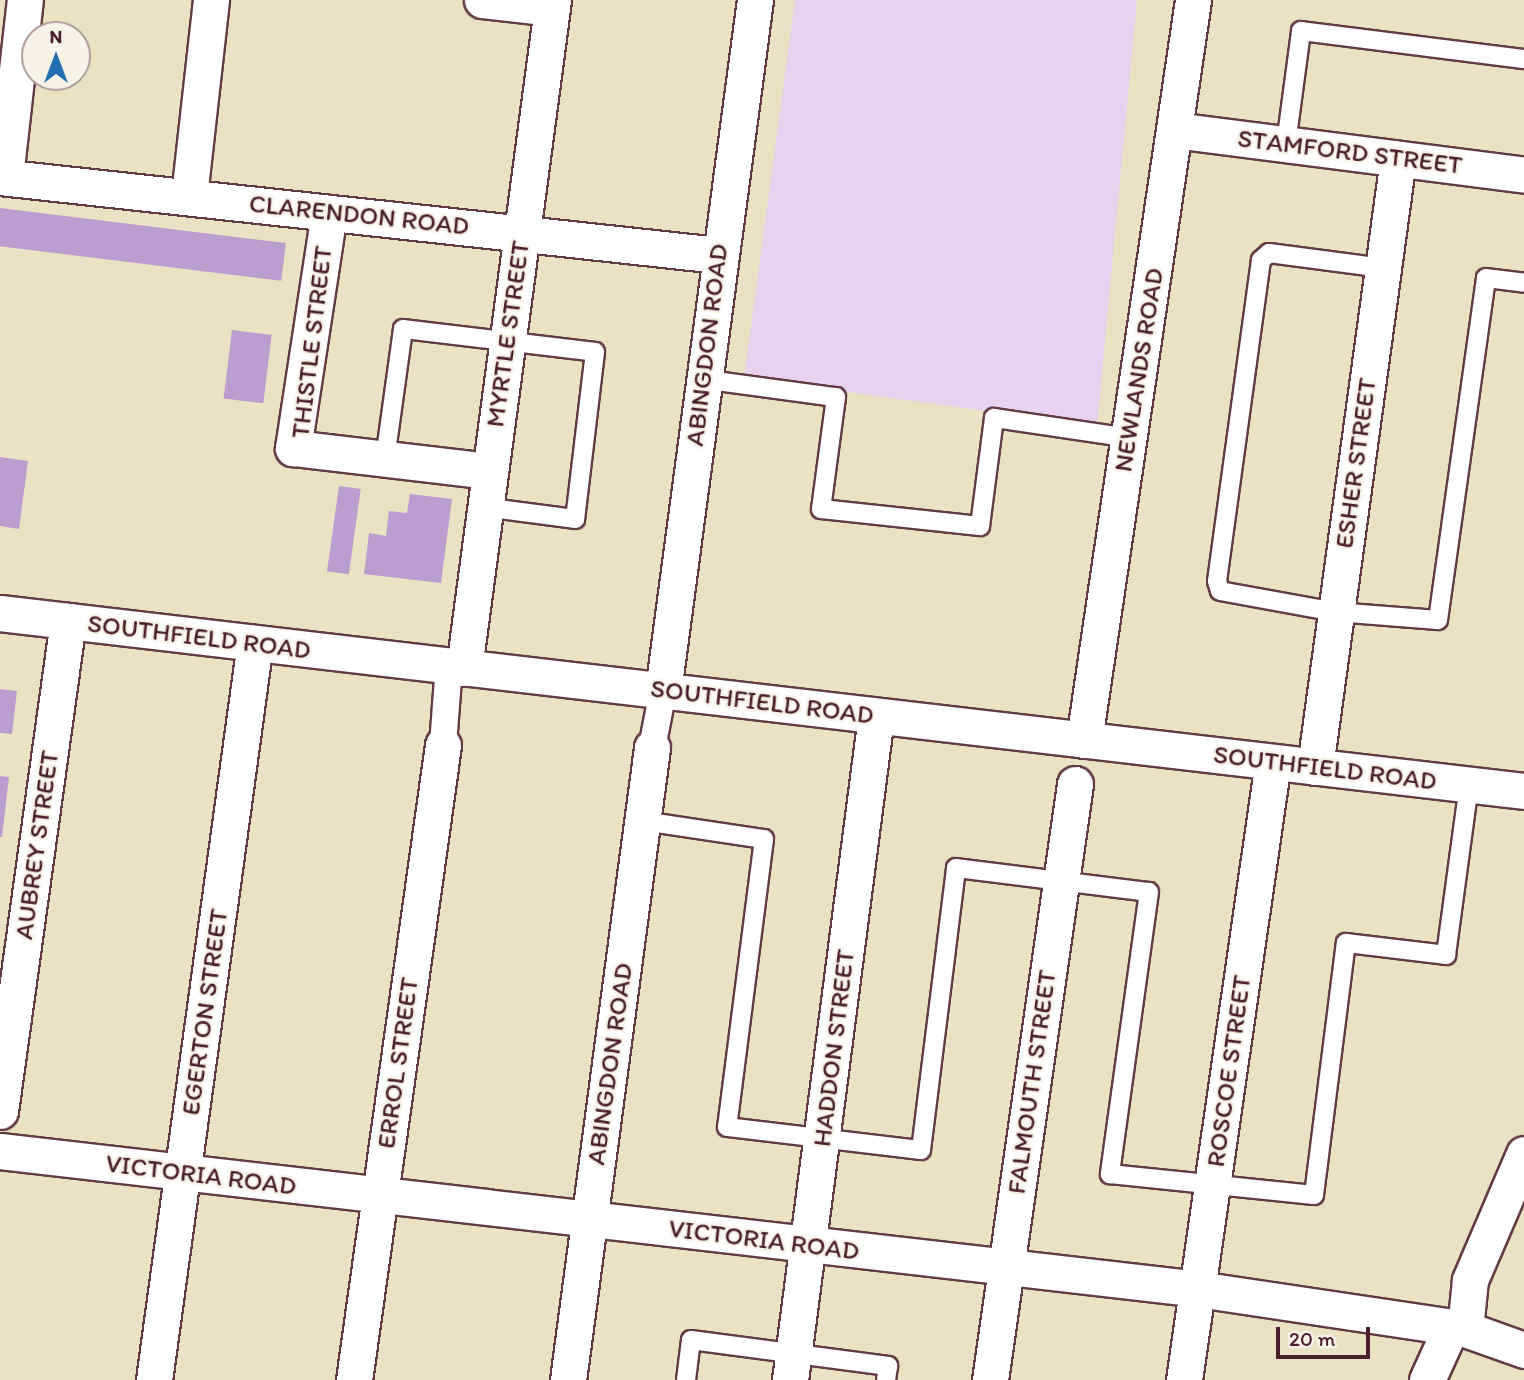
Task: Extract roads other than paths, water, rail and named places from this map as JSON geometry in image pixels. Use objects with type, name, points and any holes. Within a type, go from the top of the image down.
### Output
[{"type":"street","points":[[2,177],[25,0]]},
{"type":"street","points":[[189,196],[211,0]]},
{"type":"street","points":[[482,0],[553,4]]},
{"type":"street","name":"ABINGDON ROAD","points":[[663,691],[718,255],[755,0]]},
{"type":"street","name":"NEWLANDS ROAD","points":[[1084,740],[1193,0]]},
{"type":"street","name":"MYRTLE STREET","points":[[456,667],[484,507],[553,4]]},
{"type":"street","name":"STAMFORD STREET","points":[[1175,130],[1524,175]]},
{"type":"street","name":"ESHER STREET","points":[[1315,767],[1398,159]]},
{"type":"street","name":"CLARENDON ROAD","points":[[2,177],[718,255]]},
{"type":"street","name":"THISTLE STREET","points":[[329,213],[293,448],[488,471]]},
{"type":"street","name":"SOUTHFIELD ROAD","points":[[0,613],[1524,791]]},
{"type":"street","name":"AUBREY STREET","points":[[0,1111],[11,952],[68,621]]},
{"type":"street","name":"EGERTON STREET","points":[[154,1380],[255,643]]},
{"type":"street","points":[[443,746],[456,667]]},
{"type":"street","points":[[652,748],[663,691]]},
{"type":"street","name":"HADDON STREET","points":[[792,1367],[876,716]]},
{"type":"street","points":[[1075,784],[1084,740]]},
{"type":"street","name":"ERROL STREET","points":[[354,1380],[443,746]]},
{"type":"street","name":"ABINGDON ROAD","points":[[568,1380],[652,748]]},
{"type":"street","name":"ROSCOE STREET","points":[[1184,1380],[1273,762]]},
{"type":"street","name":"FALMOUTH STREET","points":[[989,1380],[1075,784]]},
{"type":"street","name":"VICTORIA ROAD","points":[[0,1151],[1198,1289],[1458,1328],[1524,1350]]},
{"type":"street","points":[[1427,1380],[1458,1328],[1470,1280],[1524,1154]]},
{"type":"lane","points":[[1286,144],[1301,31],[1524,59]]},
{"type":"lane","points":[[1383,268],[1269,253],[1261,260],[1217,582],[1220,591],[1336,612],[1438,620],[1486,278],[1524,284]]},
{"type":"lane","points":[[385,459],[403,329],[595,352],[575,519],[484,507]]},
{"type":"lane","points":[[702,379],[836,397],[821,509],[980,526],[994,418],[1129,438]]},
{"type":"lane","points":[[643,821],[764,839],[726,1127],[921,1150],[956,868],[1149,892],[1110,1174],[1314,1195],[1346,943],[1446,955],[1469,785]]},
{"type":"lane","points":[[686,1380],[691,1340],[792,1367],[888,1366],[886,1380]]}]
